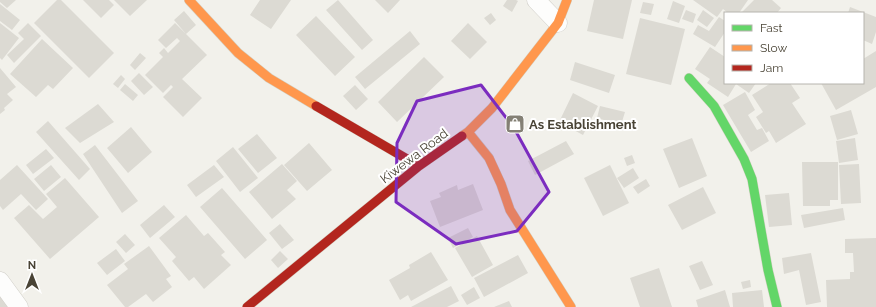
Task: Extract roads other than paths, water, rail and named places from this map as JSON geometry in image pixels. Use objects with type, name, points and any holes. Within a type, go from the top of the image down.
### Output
[{"type":"street","points":[[189,0],[238,53],[268,78],[419,166]]},
{"type":"street","points":[[536,0],[558,22]]},
{"type":"street","name":"Kiwewa Road","points":[[247,307],[419,166],[468,132],[492,108],[558,22],[567,0]]},
{"type":"street","points":[[689,78],[714,106],[744,159],[752,179],[768,270],[777,307]]},
{"type":"street","points":[[468,132],[489,158],[501,184],[510,210],[571,307]]},
{"type":"street","points":[[0,281],[19,307]]},
{"type":"place","name":"As Establishment","points":[[515,124]]}]
